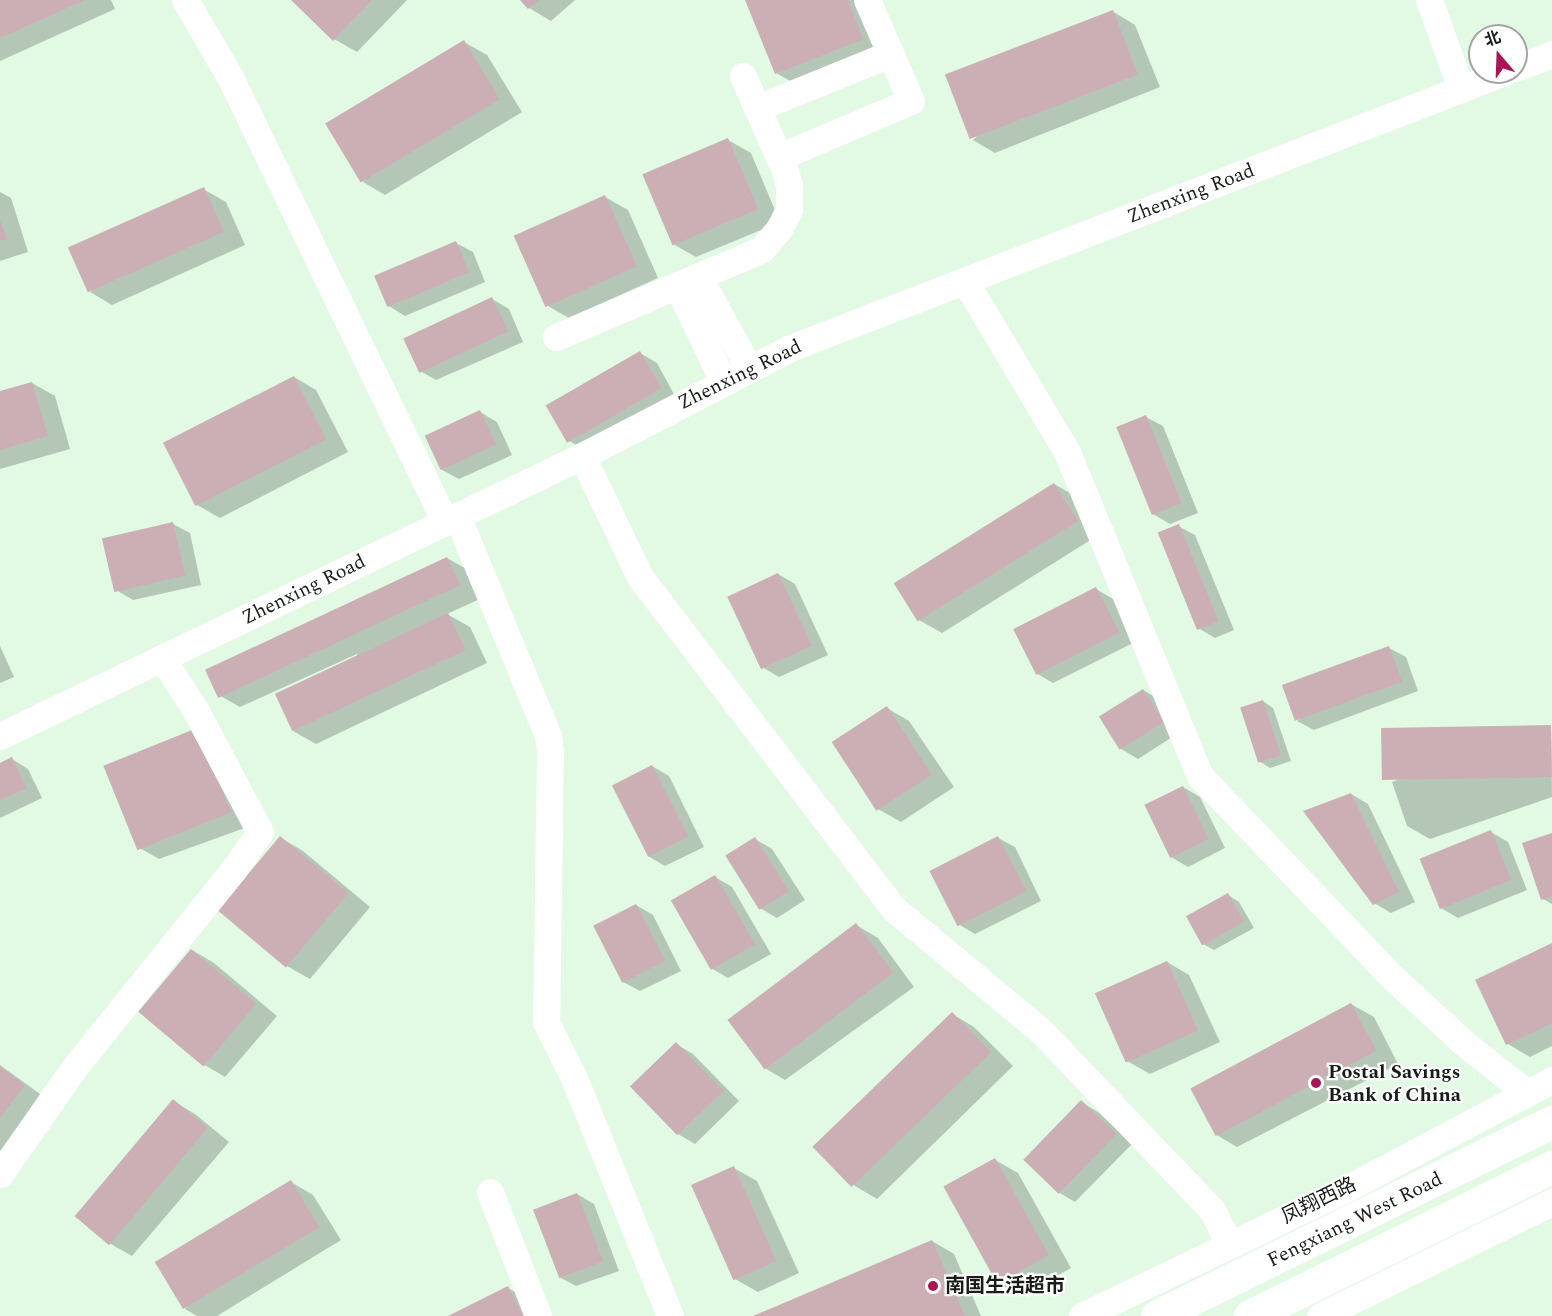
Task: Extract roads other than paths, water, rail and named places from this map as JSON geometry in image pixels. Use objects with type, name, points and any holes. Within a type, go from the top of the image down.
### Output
[{"type":"main road","name":"Fengxiang West Road","points":[[1157,1316],[1552,1122]]},
{"type":"main road","name":"Fengxiang West Road","points":[[1250,1316],[1552,1167]]},
{"type":"street","points":[[185,0],[230,77],[451,519],[548,736],[550,820],[546,1022],[574,1078],[670,1316]]},
{"type":"street","points":[[779,157],[911,101],[867,0]]},
{"type":"street","points":[[1429,0],[1461,89]]},
{"type":"street","points":[[758,108],[891,54]]},
{"type":"street","points":[[1528,63],[1552,54]]},
{"type":"street","points":[[556,337],[762,249],[779,229],[789,209],[789,186],[779,157],[743,76]]},
{"type":"street","name":"Zhenxing Road","points":[[0,736],[582,456],[790,348],[1474,84]]},
{"type":"street","points":[[687,281],[749,368]]},
{"type":"street","points":[[687,281],[723,381]]},
{"type":"street","points":[[965,281],[1067,452],[1200,776],[1391,976],[1465,1044],[1527,1093]]},
{"type":"street","points":[[582,456],[640,577],[894,909],[1040,1030],[1212,1210],[1230,1245]]},
{"type":"street","points":[[0,1174],[74,1068],[234,869],[260,832],[196,711],[162,658]]},
{"type":"street","name":"凤翔西路","points":[[1082,1316],[1342,1191],[1552,1080]]},
{"type":"street","points":[[490,1192],[538,1316]]},
{"type":"street","points":[[1320,1316],[1552,1202]]},
{"type":"place","name":"Postal Savings Bank of China","points":[[1316,1083]]},
{"type":"place","name":"南国生活超市","points":[[933,1286]]}]
